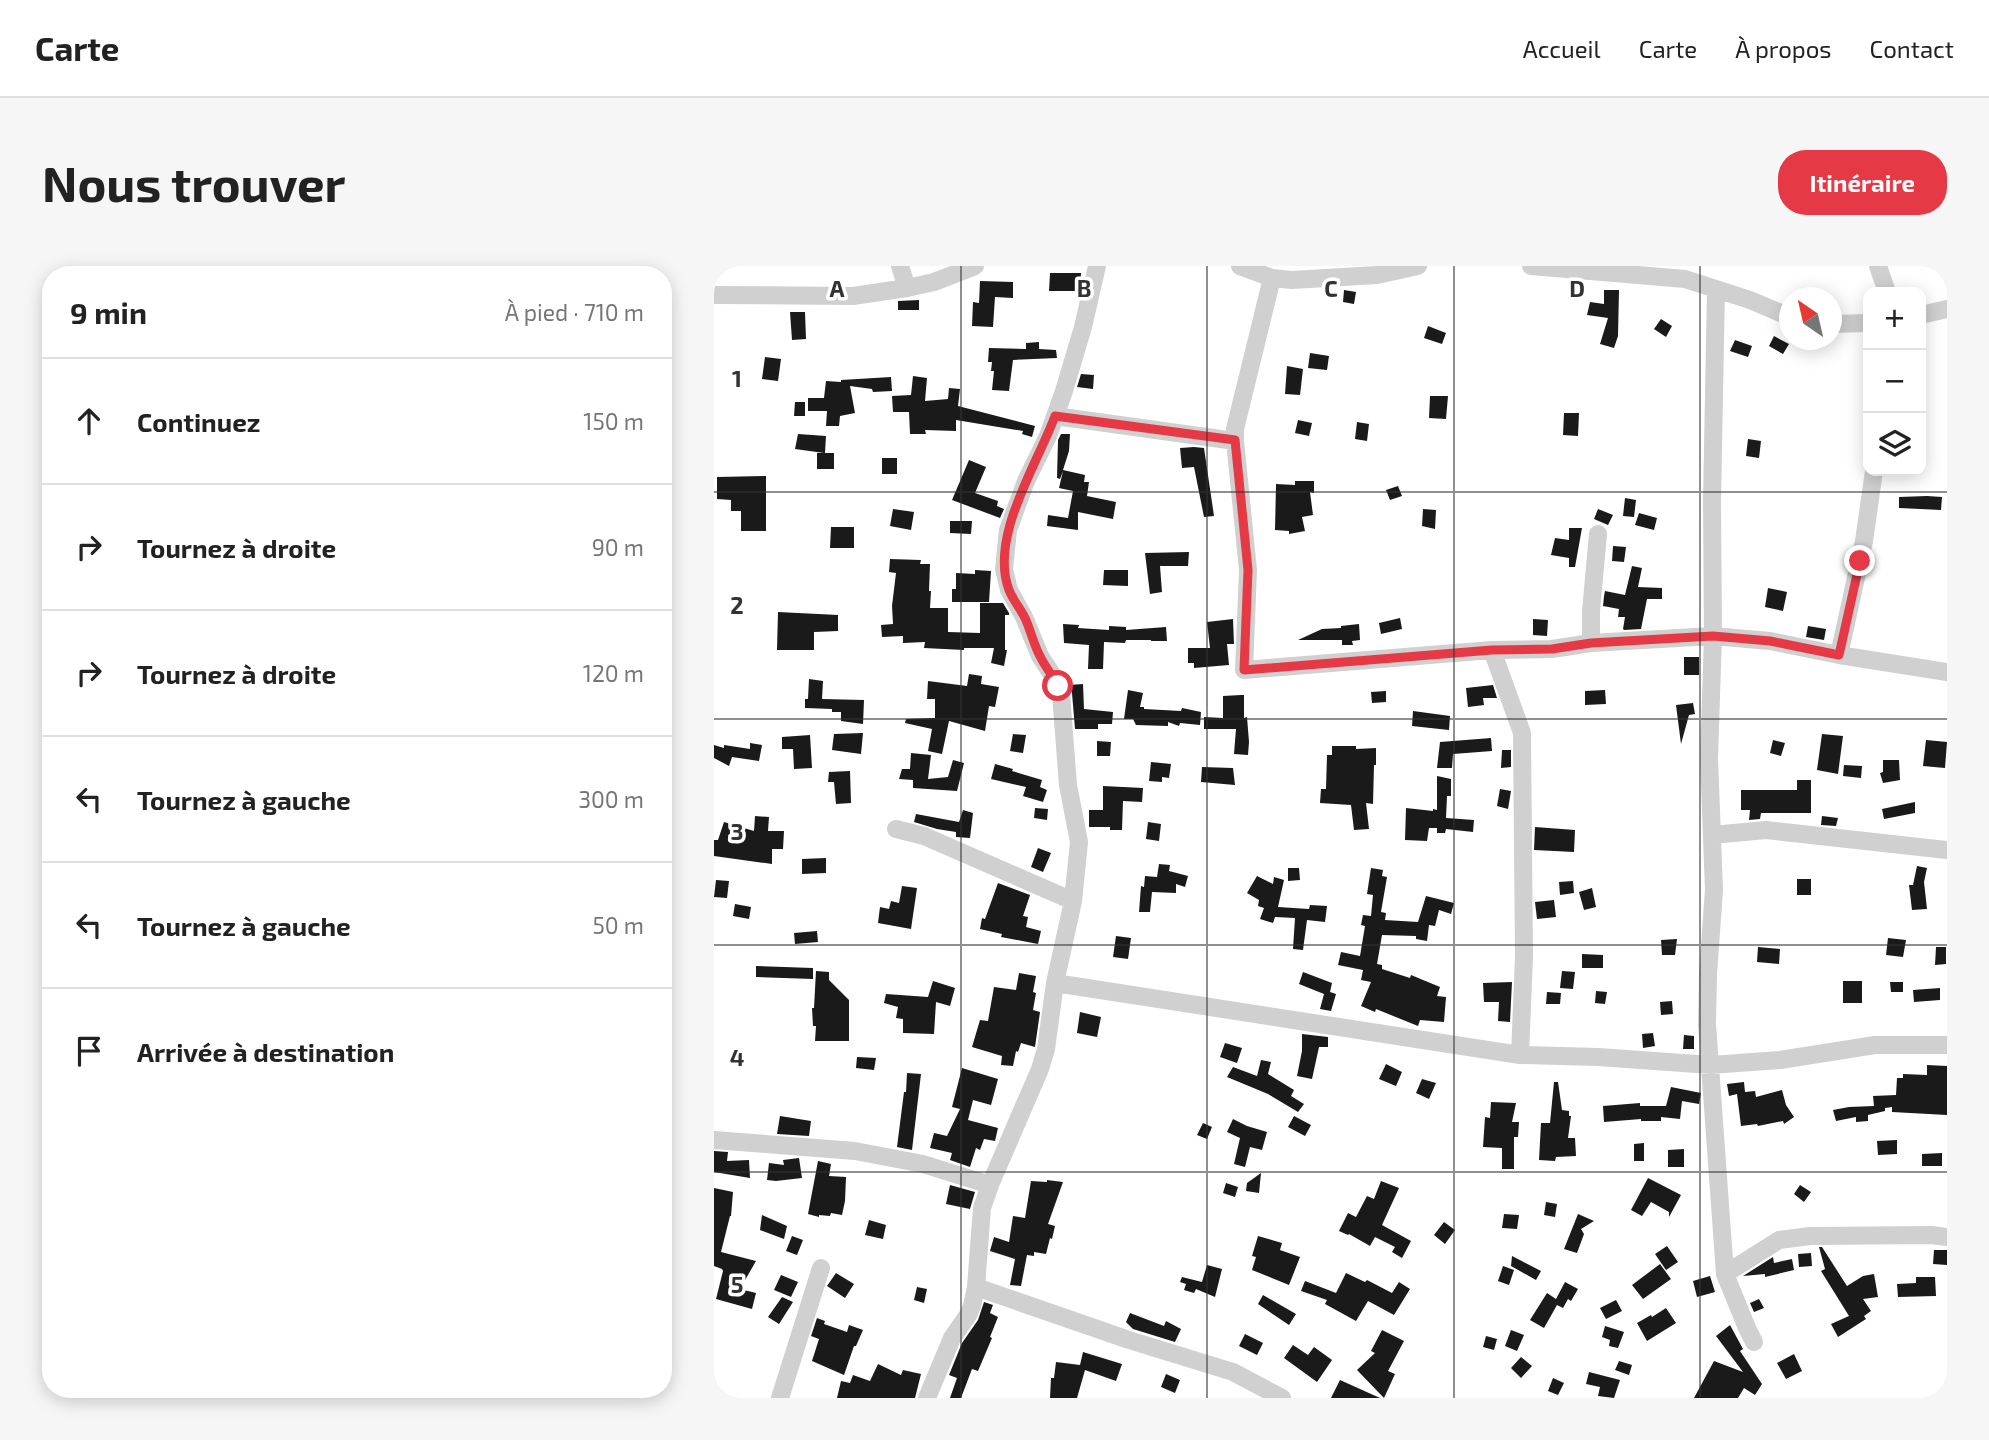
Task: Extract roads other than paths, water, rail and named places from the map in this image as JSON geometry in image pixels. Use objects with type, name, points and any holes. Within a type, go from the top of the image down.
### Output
[{"type":"street","points":[[900,266],[907,288]]},
{"type":"street","points":[[714,295],[853,296],[934,282],[975,266]]},
{"type":"street","points":[[927,1398],[952,1338],[968,1315],[976,1287],[982,1208],[1046,1049],[1055,983],[1073,901],[1079,842],[1068,785],[1061,694],[1009,590],[1004,569],[1008,530],[1064,391],[1097,266]]},
{"type":"street","points":[[1240,266],[1272,278],[1292,280],[1377,275],[1418,266]]},
{"type":"street","points":[[1531,266],[1685,279],[1779,312]]},
{"type":"street","points":[[1878,266],[1885,287]]},
{"type":"street","points":[[1272,278],[1235,440],[1248,570],[1244,670],[1713,636],[1770,641],[1947,672]]},
{"type":"street","points":[[1716,289],[1712,501],[1713,636],[1709,758],[1714,890],[1707,1011],[1725,1274],[1754,1342]]},
{"type":"street","points":[[1926,314],[1947,310]]},
{"type":"street","points":[[1842,324],[1863,323]]},
{"type":"street","points":[[1055,416],[1235,440]]},
{"type":"street","points":[[1839,655],[1864,541],[1873,476]]},
{"type":"street","points":[[1591,643],[1598,534]]},
{"type":"street","points":[[1492,650],[1522,733],[1524,957],[1520,1055]]},
{"type":"street","points":[[896,829],[932,839],[1073,901]]},
{"type":"street","points":[[1712,835],[1766,830],[1947,850]]},
{"type":"street","points":[[1055,983],[1520,1055],[1711,1065],[1780,1060],[1875,1045],[1947,1045]]},
{"type":"street","points":[[714,1140],[855,1151],[923,1164],[990,1185]]},
{"type":"street","points":[[1725,1274],[1779,1240],[1811,1236],[1947,1237]]},
{"type":"street","points":[[780,1398],[821,1268]]},
{"type":"street","points":[[976,1287],[1129,1340],[1233,1372],[1282,1398]]}]
